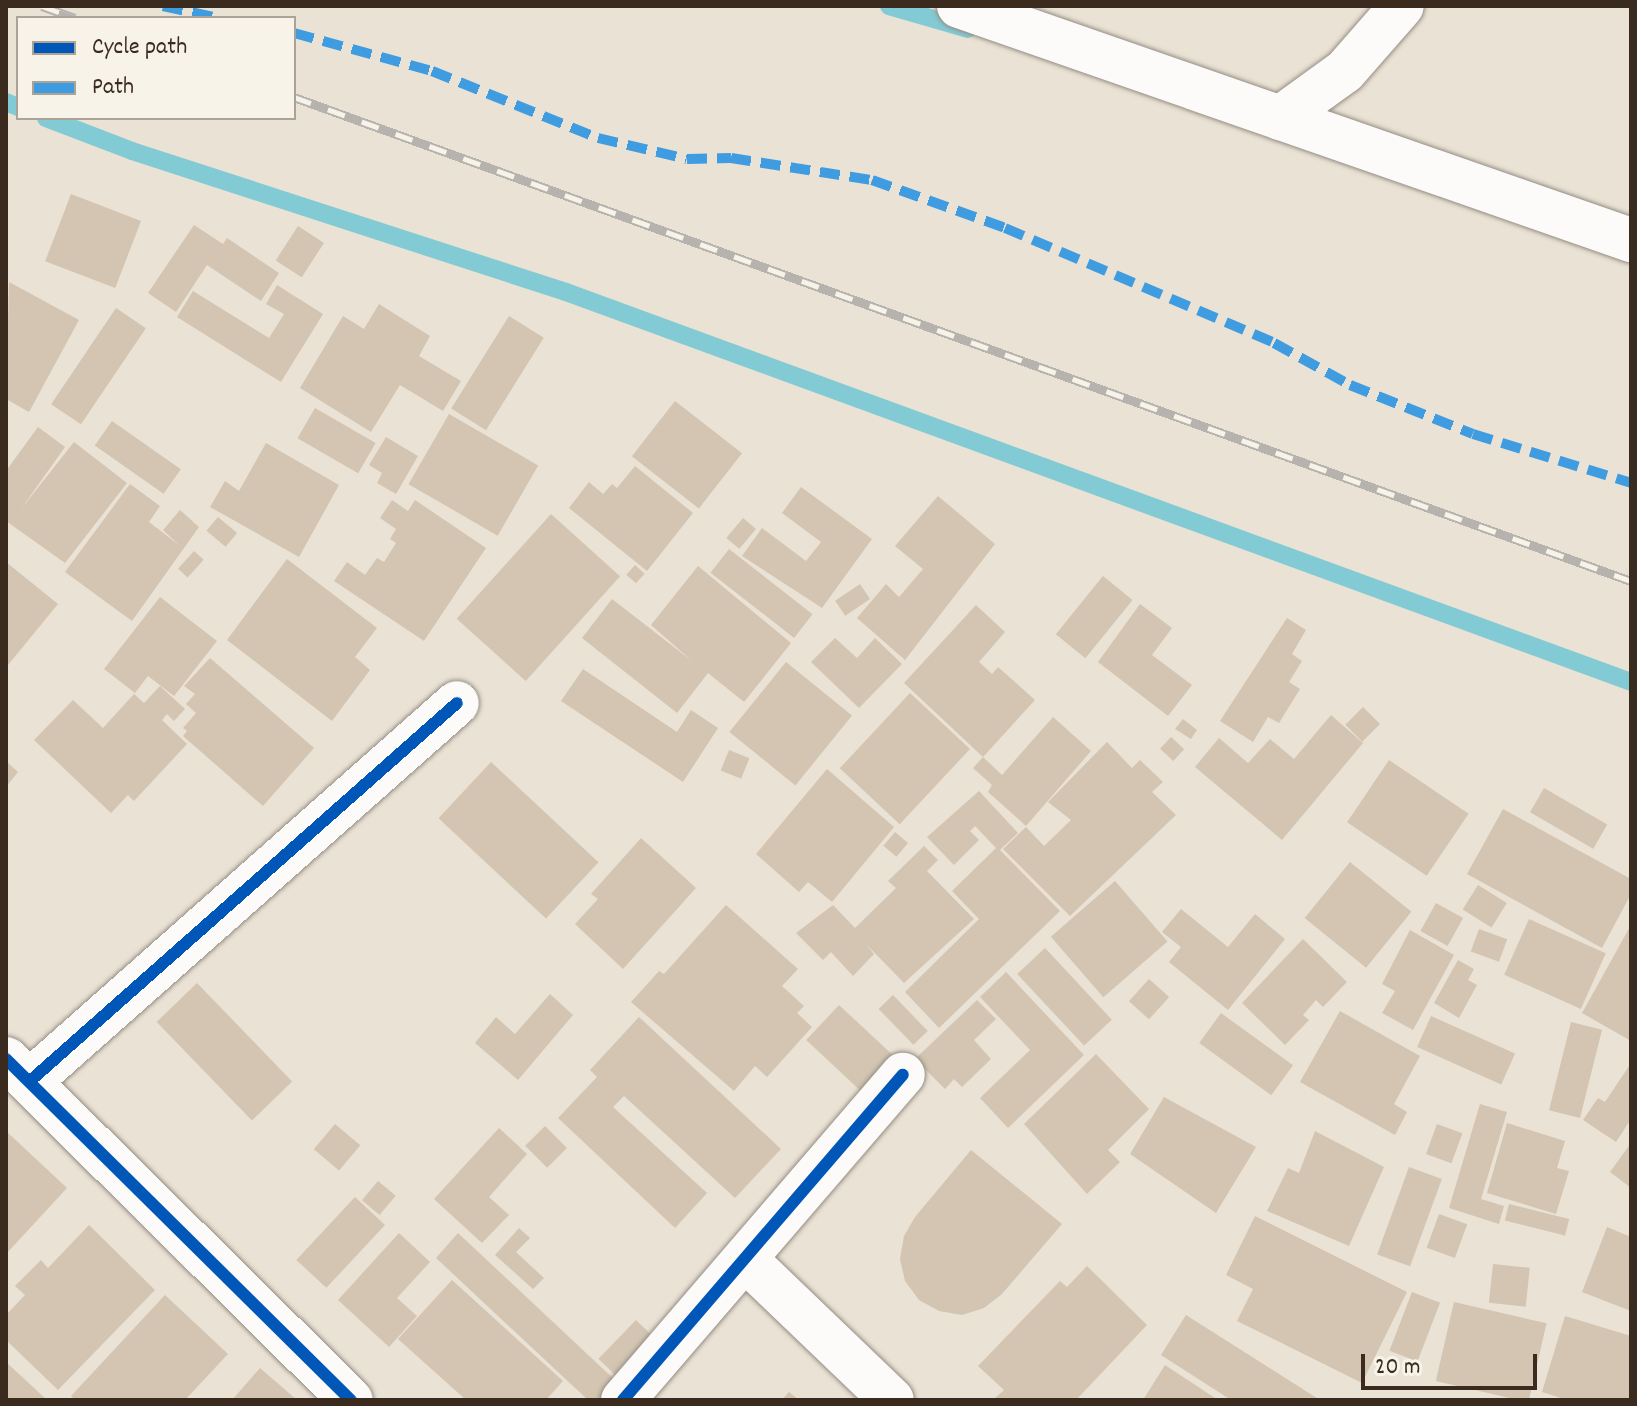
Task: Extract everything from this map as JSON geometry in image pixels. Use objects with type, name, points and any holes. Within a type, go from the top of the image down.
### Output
[{"type":"street","points":[[959,6],[1631,240]]},
{"type":"street","points":[[1280,118],[1345,71],[1402,6]]},
{"type":"street","points":[[351,1400],[18,1070],[457,703]]},
{"type":"street","points":[[623,1400],[903,1075]]},
{"type":"street","points":[[746,1260],[892,1400]]},
{"type":"building","points":[[71,194],[141,221],[115,288],[45,261]]},
{"type":"building","points":[[194,225],[223,244],[227,238],[279,273],[261,301],[207,265],[176,312],[148,293]]},
{"type":"building","points":[[298,226],[324,243],[302,277],[276,260]]},
{"type":"building","points":[[9,282],[79,320],[29,412],[6,399]]},
{"type":"building","points":[[277,285],[323,314],[281,382],[177,317],[193,291],[269,338],[284,314],[266,304]]},
{"type":"building","points":[[379,304],[430,336],[419,356],[461,381],[443,411],[400,385],[371,432],[300,388],[343,316],[364,329]]},
{"type":"building","points":[[116,308],[146,328],[81,424],[51,404]]},
{"type":"building","points":[[509,316],[544,338],[486,430],[451,408]]},
{"type":"building","points":[[675,401],[742,453],[699,508],[632,456]]},
{"type":"building","points":[[315,408],[376,443],[358,473],[298,438]]},
{"type":"building","points":[[449,414],[538,465],[498,536],[408,484]]},
{"type":"building","points":[[112,421],[181,469],[164,494],[95,446]]},
{"type":"building","points":[[38,427],[65,447],[21,509],[74,442],[127,483],[65,563],[6,521],[6,471]]},
{"type":"building","points":[[386,437],[418,456],[396,494],[377,483],[382,473],[369,465]]},
{"type":"building","points":[[266,443],[339,485],[299,557],[210,507],[225,481],[239,491]]},
{"type":"building","points":[[635,466],[693,513],[647,571],[569,508],[589,482],[603,494],[612,484],[617,488]]},
{"type":"building","points":[[130,484],[160,506],[149,522],[179,545],[163,530],[180,510],[199,527],[132,621],[65,572]]},
{"type":"building","points":[[801,487],[872,539],[822,608],[742,556],[762,528],[806,561],[821,542],[782,513]]},
{"type":"building","points":[[938,496],[995,544],[905,660],[857,618],[886,584],[899,597],[923,569],[895,546]]},
{"type":"building","points":[[392,500],[408,511],[415,500],[486,548],[424,641],[334,581],[347,562],[365,575],[377,558],[384,562],[396,543],[390,539],[396,529],[380,518]]},
{"type":"building","points":[[551,514],[620,576],[526,681],[457,619]]},
{"type":"building","points":[[218,517],[237,533],[226,547],[206,531]]},
{"type":"building","points":[[743,518],[756,529],[739,549],[726,538]]},
{"type":"building","points":[[729,549],[813,614],[794,638],[711,573]]},
{"type":"building","points":[[194,551],[204,560],[188,578],[178,569]]},
{"type":"building","points":[[287,559],[377,628],[355,657],[370,670],[332,721],[227,640]]},
{"type":"building","points":[[6,562],[58,604],[8,665],[6,663]]},
{"type":"building","points":[[635,565],[645,574],[636,583],[626,575]]},
{"type":"building","points":[[698,566],[791,643],[744,702],[708,673],[677,713],[582,638],[612,599],[692,661],[651,625]]},
{"type":"building","points":[[1103,576],[1133,600],[1085,658],[1056,634]]},
{"type":"building","points":[[860,584],[870,599],[845,616],[835,601]]},
{"type":"building","points":[[160,597],[217,641],[174,696],[148,676],[135,693],[104,669]]},
{"type":"building","points":[[1140,604],[1172,628],[1152,655],[1192,685],[1168,716],[1098,662]]},
{"type":"building","points":[[976,605],[1005,632],[979,662],[992,674],[998,667],[1035,700],[983,757],[904,683]]},
{"type":"building","points":[[1287,618],[1306,630],[1292,654],[1302,661],[1289,682],[1300,689],[1279,723],[1268,717],[1253,742],[1220,721]]},
{"type":"building","points":[[835,638],[857,658],[875,638],[902,664],[859,708],[811,662]]},
{"type":"building","points":[[210,658],[314,748],[263,806],[183,736],[187,731],[183,728],[196,713],[186,704],[195,694],[184,686]]},
{"type":"building","points":[[786,662],[852,715],[795,785],[729,732]]},
{"type":"building","points":[[583,669],[677,732],[691,710],[718,728],[683,782],[561,701]]},
{"type":"building","points":[[160,686],[185,709],[174,721],[167,714],[162,720],[187,744],[134,801],[128,795],[111,813],[34,740],[73,700],[103,728],[134,694],[144,703]]},
{"type":"building","points":[[910,693],[970,749],[900,824],[840,768]]},
{"type":"building","points":[[1363,707],[1380,724],[1362,742],[1345,725]]},
{"type":"building","points":[[1331,715],[1363,743],[1282,840],[1195,767],[1219,738],[1248,763],[1270,739],[1294,759]]},
{"type":"building","points":[[1053,717],[1091,751],[1026,826],[988,792],[992,785],[973,768],[983,757],[1002,775]]},
{"type":"building","points":[[1183,719],[1197,730],[1191,739],[1175,729]]},
{"type":"building","points":[[1171,737],[1184,749],[1173,761],[1160,749]]},
{"type":"building","points":[[1107,742],[1132,768],[1140,760],[1163,782],[1152,792],[1176,815],[1070,916],[1003,849],[1026,827],[1044,846],[1071,820],[1048,802]]},
{"type":"building","points":[[729,750],[749,758],[741,779],[721,770]]},
{"type":"building","points":[[1389,760],[1469,814],[1427,876],[1347,822]]},
{"type":"building","points":[[6,761],[18,772],[6,787]]},
{"type":"building","points":[[491,762],[599,862],[546,919],[438,818]]},
{"type":"building","points":[[827,769],[894,827],[832,902],[808,882],[799,892],[756,854]]},
{"type":"building","points":[[1544,788],[1607,825],[1593,849],[1530,812]]},
{"type":"building","points":[[979,791],[1018,833],[1000,850],[1060,911],[939,1028],[905,992],[979,919],[952,891],[996,848],[975,826],[970,831],[979,840],[954,865],[927,837]]},
{"type":"building","points":[[1503,809],[1631,879],[1631,894],[1602,948],[1467,874]]},
{"type":"building","points":[[895,832],[908,843],[896,857],[883,846]]},
{"type":"building","points":[[641,838],[696,888],[623,969],[575,924],[598,899],[591,894]]},
{"type":"building","points":[[924,846],[938,860],[927,871],[974,919],[904,983],[866,944],[874,954],[853,976],[831,952],[823,960],[796,933],[833,905],[855,928],[896,888],[888,881]]},
{"type":"building","points":[[1350,862],[1411,912],[1366,968],[1305,918]]},
{"type":"building","points":[[1115,881],[1167,941],[1103,997],[1051,937]]},
{"type":"building","points":[[1478,885],[1507,903],[1491,928],[1463,910]]},
{"type":"building","points":[[1436,903],[1463,918],[1448,946],[1420,931]]},
{"type":"building","points":[[726,905],[798,969],[782,986],[804,1006],[797,1013],[812,1027],[767,1077],[755,1066],[734,1091],[631,1002],[659,971],[664,974]]},
{"type":"building","points":[[1181,909],[1228,947],[1255,914],[1285,939],[1228,1010],[1169,962],[1181,947],[1162,932]]},
{"type":"building","points":[[1529,919],[1606,953],[1581,1009],[1504,975]]},
{"type":"building","points":[[1631,925],[1631,1041],[1582,1013]]},
{"type":"building","points":[[1479,929],[1507,939],[1499,962],[1471,952]]},
{"type":"building","points":[[1410,930],[1454,955],[1413,1030],[1382,1013],[1395,991],[1382,984]]},
{"type":"building","points":[[1303,939],[1347,982],[1323,1007],[1316,1000],[1303,1015],[1309,1020],[1285,1045],[1242,1003]]},
{"type":"building","points":[[1045,948],[1112,1020],[1084,1046],[1017,974]]},
{"type":"building","points":[[1458,960],[1474,969],[1468,980],[1477,985],[1459,1018],[1434,1003]]},
{"type":"building","points":[[1006,972],[1084,1055],[1008,1128],[980,1098],[1030,1050],[980,997]]},
{"type":"building","points":[[1149,979],[1169,997],[1149,1019],[1129,1001]]},
{"type":"building","points":[[197,983],[292,1082],[252,1120],[157,1022]]},
{"type":"building","points":[[550,994],[573,1015],[518,1080],[475,1043],[496,1017],[515,1034]]},
{"type":"building","points":[[893,995],[928,1031],[913,1045],[879,1009]]},
{"type":"building","points":[[977,1000],[996,1019],[974,1040],[991,1059],[962,1087],[954,1079],[945,1089],[915,1059]]},
{"type":"building","points":[[839,1005],[895,1057],[862,1092],[806,1040]]},
{"type":"building","points":[[1340,1011],[1420,1056],[1394,1104],[1407,1112],[1395,1135],[1300,1082]]},
{"type":"building","points":[[1221,1013],[1293,1065],[1271,1095],[1199,1043]]},
{"type":"building","points":[[1431,1016],[1515,1053],[1501,1084],[1417,1047]]},
{"type":"building","points":[[639,1017],[781,1149],[735,1198],[624,1096],[613,1107],[707,1193],[675,1228],[558,1118],[597,1077],[590,1070]]},
{"type":"building","points":[[1571,1022],[1602,1030],[1580,1118],[1549,1110]]},
{"type":"building","points":[[1096,1054],[1149,1109],[1108,1150],[1120,1162],[1087,1194],[1024,1124]]},
{"type":"building","points":[[1631,1063],[1631,1119],[1616,1142],[1583,1120],[1598,1098],[1605,1102]]},
{"type":"building","points":[[1164,1097],[1256,1147],[1216,1213],[1130,1154]]},
{"type":"building","points":[[1480,1104],[1507,1112],[1481,1199],[1504,1206],[1499,1224],[1449,1208]]},
{"type":"building","points":[[1507,1123],[1565,1141],[1557,1168],[1569,1171],[1556,1214],[1487,1193]]},
{"type":"building","points":[[335,1124],[360,1145],[339,1170],[314,1149]]},
{"type":"building","points":[[1437,1124],[1462,1133],[1451,1163],[1426,1154]]},
{"type":"building","points":[[545,1126],[567,1148],[547,1168],[525,1146]]},
{"type":"building","points":[[499,1128],[527,1154],[489,1197],[509,1215],[482,1243],[434,1199]]},
{"type":"building","points":[[6,1131],[67,1188],[6,1254]]},
{"type":"building","points":[[1315,1131],[1384,1167],[1349,1246],[1267,1211],[1288,1168],[1299,1173]]},
{"type":"building","points":[[1631,1143],[1631,1188],[1610,1172]]},
{"type":"building","points":[[971,1150],[1062,1224],[1002,1294],[984,1308],[962,1315],[939,1311],[919,1300],[905,1281],[900,1259],[904,1236],[915,1217]]},
{"type":"building","points":[[1409,1167],[1442,1179],[1410,1266],[1377,1254]]},
{"type":"building","points":[[378,1181],[396,1196],[380,1215],[362,1200]]},
{"type":"building","points":[[355,1197],[385,1225],[326,1288],[296,1260]]},
{"type":"building","points":[[1509,1204],[1569,1219],[1565,1235],[1505,1220]]},
{"type":"building","points":[[1439,1214],[1467,1224],[1455,1258],[1427,1248]]},
{"type":"building","points":[[1255,1216],[1407,1292],[1362,1383],[1237,1321],[1253,1289],[1226,1275]]},
{"type":"building","points":[[89,1225],[155,1290],[58,1390],[6,1340],[6,1315],[25,1295],[15,1286],[41,1260],[48,1268]]},
{"type":"building","points":[[1607,1227],[1631,1237],[1631,1311],[1582,1292]]},
{"type":"building","points":[[519,1228],[530,1238],[516,1252],[544,1278],[533,1289],[495,1255]]},
{"type":"building","points":[[399,1233],[430,1262],[397,1298],[417,1316],[389,1347],[338,1300]]},
{"type":"building","points":[[458,1233],[617,1382],[600,1400],[588,1400],[436,1258]]},
{"type":"building","points":[[1493,1264],[1530,1268],[1526,1307],[1489,1303]]},
{"type":"building","points":[[1087,1266],[1147,1325],[1076,1400],[993,1400],[1004,1390],[978,1366],[1060,1281],[1067,1287]]},
{"type":"building","points":[[452,1280],[563,1381],[546,1400],[466,1400],[398,1339]]},
{"type":"building","points":[[1412,1292],[1440,1303],[1417,1362],[1389,1351]]},
{"type":"building","points":[[165,1295],[228,1354],[185,1400],[75,1400],[71,1396]]},
{"type":"building","points":[[1454,1302],[1547,1323],[1529,1400],[1436,1381]]},
{"type":"building","points":[[1186,1315],[1320,1400],[1231,1400],[1161,1355]]},
{"type":"building","points":[[1565,1316],[1631,1336],[1631,1400],[1567,1400],[1542,1392]]},
{"type":"building","points":[[636,1320],[656,1339],[619,1378],[598,1359]]},
{"type":"building","points":[[6,1362],[47,1400],[6,1400]]},
{"type":"building","points":[[1165,1365],[1218,1400],[1143,1400]]},
{"type":"building","points":[[260,1368],[297,1400],[232,1400]]},
{"type":"building","points":[[789,1392],[799,1400],[782,1400]]},
{"type":"waterway","points":[[889,6],[968,29]]},
{"type":"waterway","points":[[6,102],[16,106]]},
{"type":"waterway","points":[[51,120],[132,151],[566,292],[1631,682]]},
{"type":"railway","points":[[42,6],[70,16]]},
{"type":"railway","points":[[296,98],[1631,581]]},
{"type":"marked path","points":[[163,6],[209,16]]},
{"type":"marked path","points":[[296,34],[432,71],[598,138],[687,159],[731,158],[872,180],[1005,228],[1274,343],[1350,385],[1473,434],[1631,483]]},
{"type":"cycle path","points":[[30,1081],[457,703]]},
{"type":"cycle path","points":[[6,1059],[351,1400]]},
{"type":"cycle path","points":[[623,1400],[903,1075]]}]
